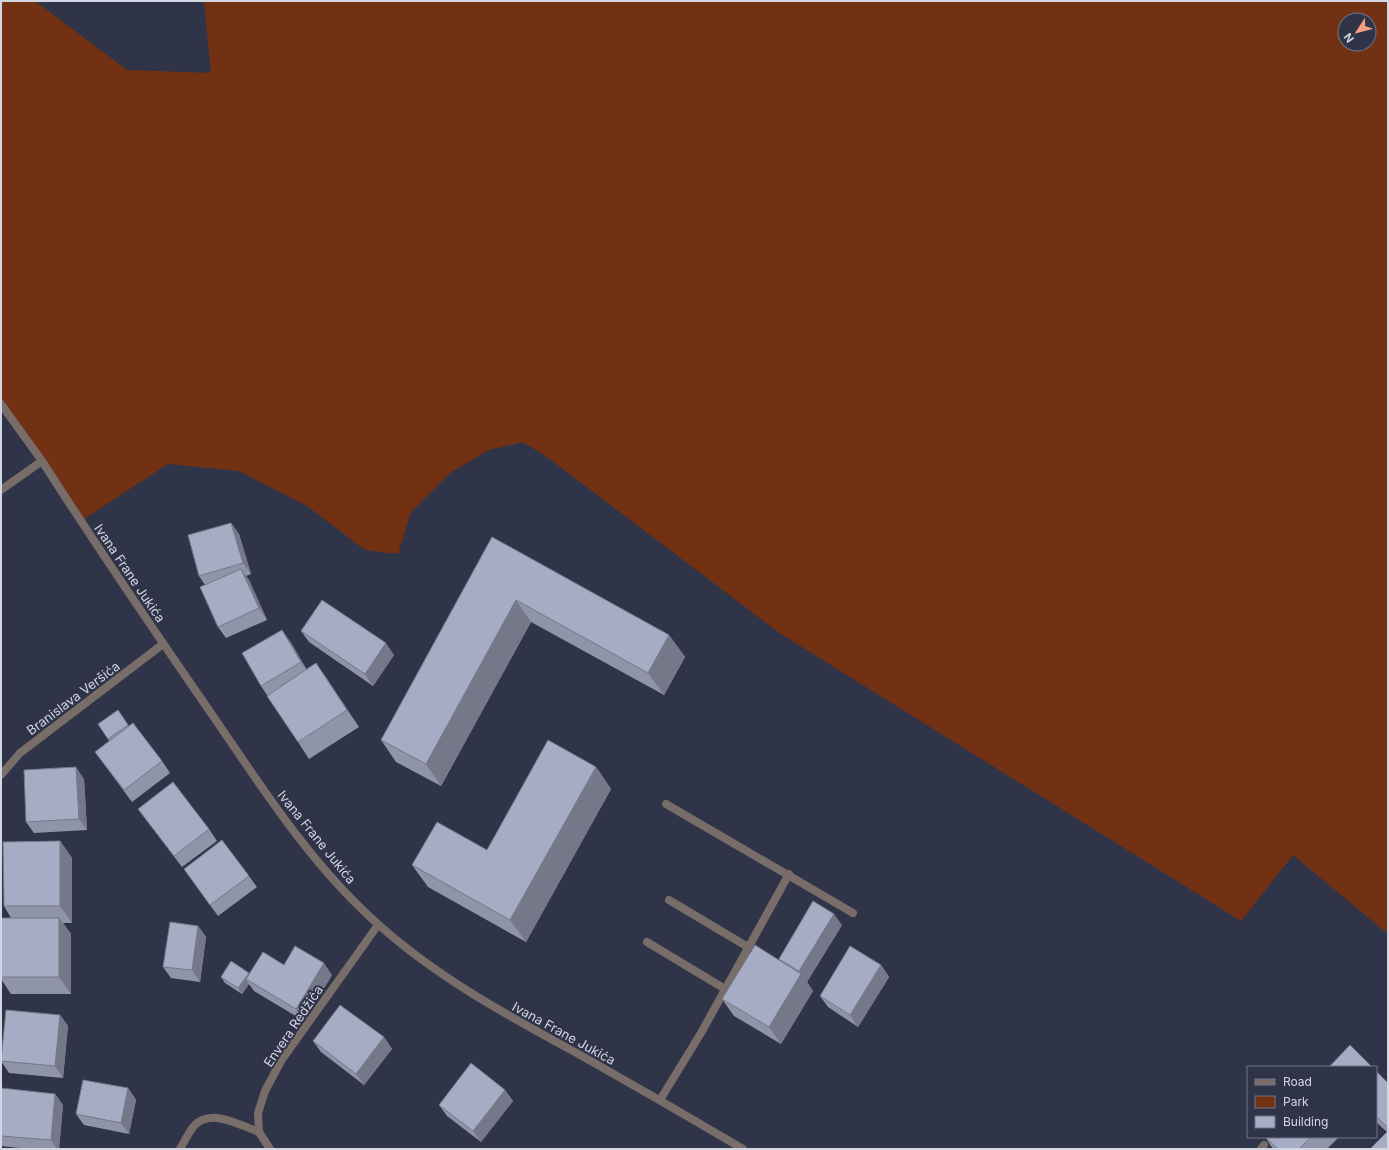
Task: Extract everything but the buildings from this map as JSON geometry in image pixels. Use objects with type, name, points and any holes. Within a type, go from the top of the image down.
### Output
[{"type":"street","name":"Ivana Frane Jukića","points":[[1,404],[42,461],[164,644],[281,815],[327,873],[378,925],[428,965],[487,1004],[660,1100],[743,1149]]},
{"type":"street","points":[[1,490],[42,461]]},
{"type":"street","name":"Branislava Veršića","points":[[1,776],[20,753],[164,644]]},
{"type":"street","points":[[666,804],[789,874],[853,913]]},
{"type":"street","points":[[660,1100],[701,1033],[789,874]]},
{"type":"street","points":[[669,900],[748,947]]},
{"type":"street","name":"Envera Redžića","points":[[259,1132],[258,1113],[266,1091],[281,1061],[378,925]]},
{"type":"street","points":[[647,942],[725,989]]},
{"type":"street","points":[[180,1149],[193,1127],[203,1119],[218,1117],[259,1132],[270,1149]]},
{"type":"green space","points":[[1,1],[35,1],[127,70],[211,73],[204,1],[1388,1],[1388,934],[1293,855],[1241,921],[781,634],[543,454],[522,442],[489,450],[450,473],[411,512],[398,554],[365,550],[307,506],[239,471],[168,464],[81,521],[1,404]]}]
